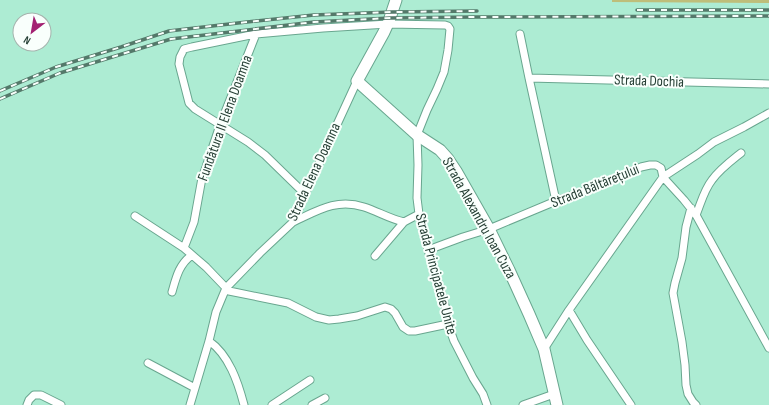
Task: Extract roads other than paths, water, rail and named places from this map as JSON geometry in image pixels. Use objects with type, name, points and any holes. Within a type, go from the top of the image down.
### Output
[{"type":"street","points":[[357,82],[388,24],[396,0]]},
{"type":"street","points":[[305,194],[257,149],[236,134],[195,109],[189,103],[179,64],[180,57],[184,49],[256,34],[323,28],[388,24],[448,26],[450,29],[444,72],[417,135]]},
{"type":"street","name":"Fundătura II Elena Doamna","points":[[184,248],[194,222],[202,178],[220,125],[256,34]]},
{"type":"street","points":[[520,34],[556,201]]},
{"type":"street","name":"Strada Dochia","points":[[529,78],[769,84]]},
{"type":"street","name":"Strada Alexandru Ioan Cuza","points":[[357,82],[417,135],[440,150],[448,159],[489,230],[509,270],[544,349],[556,400]]},
{"type":"street","name":"Strada Elena Doamna","points":[[226,288],[293,222],[357,82]]},
{"type":"street","name":"Strada Băltărețului","points":[[428,250],[463,237],[489,230],[556,201],[596,187],[641,167],[656,165],[661,168],[663,177],[714,142],[744,128],[769,113]]},
{"type":"street","name":"Strada Principatele Unite","points":[[417,135],[418,166],[416,198],[428,250],[444,298],[448,324],[454,341],[488,405]]},
{"type":"street","points":[[696,215],[703,196],[711,181],[721,169],[741,153]]},
{"type":"street","points":[[544,349],[569,310],[663,177],[696,215],[769,348]]},
{"type":"street","points":[[293,222],[323,208],[338,204],[363,207],[404,222]]},
{"type":"street","points":[[690,208],[682,258],[673,293],[682,342],[686,385],[688,394],[696,405]]},
{"type":"street","points":[[375,256],[404,222],[419,214]]},
{"type":"street","points":[[135,216],[184,248],[206,266],[230,291],[288,303],[316,317],[329,320],[357,316],[385,307],[395,312],[403,327],[408,331],[415,331],[448,324]]},
{"type":"street","points":[[172,292],[177,274],[185,260],[192,255]]},
{"type":"street","points":[[190,405],[216,312],[226,288]]},
{"type":"street","points":[[569,310],[587,340],[631,405]]},
{"type":"street","points":[[209,341],[216,346],[234,374],[244,405]]},
{"type":"street","points":[[148,363],[195,388]]},
{"type":"street","points":[[272,405],[310,380]]},
{"type":"street","points":[[27,405],[29,400],[34,395],[41,395],[61,405]]},
{"type":"street","points":[[312,405],[325,398]]},
{"type":"street","points":[[523,405],[556,400]]},
{"type":"railway","points":[[637,10],[769,10]]},
{"type":"railway","points":[[0,91],[56,67],[169,31],[314,15],[477,11]]},
{"type":"railway","points":[[0,99],[60,73],[171,39],[314,22],[390,18],[769,16]]}]
